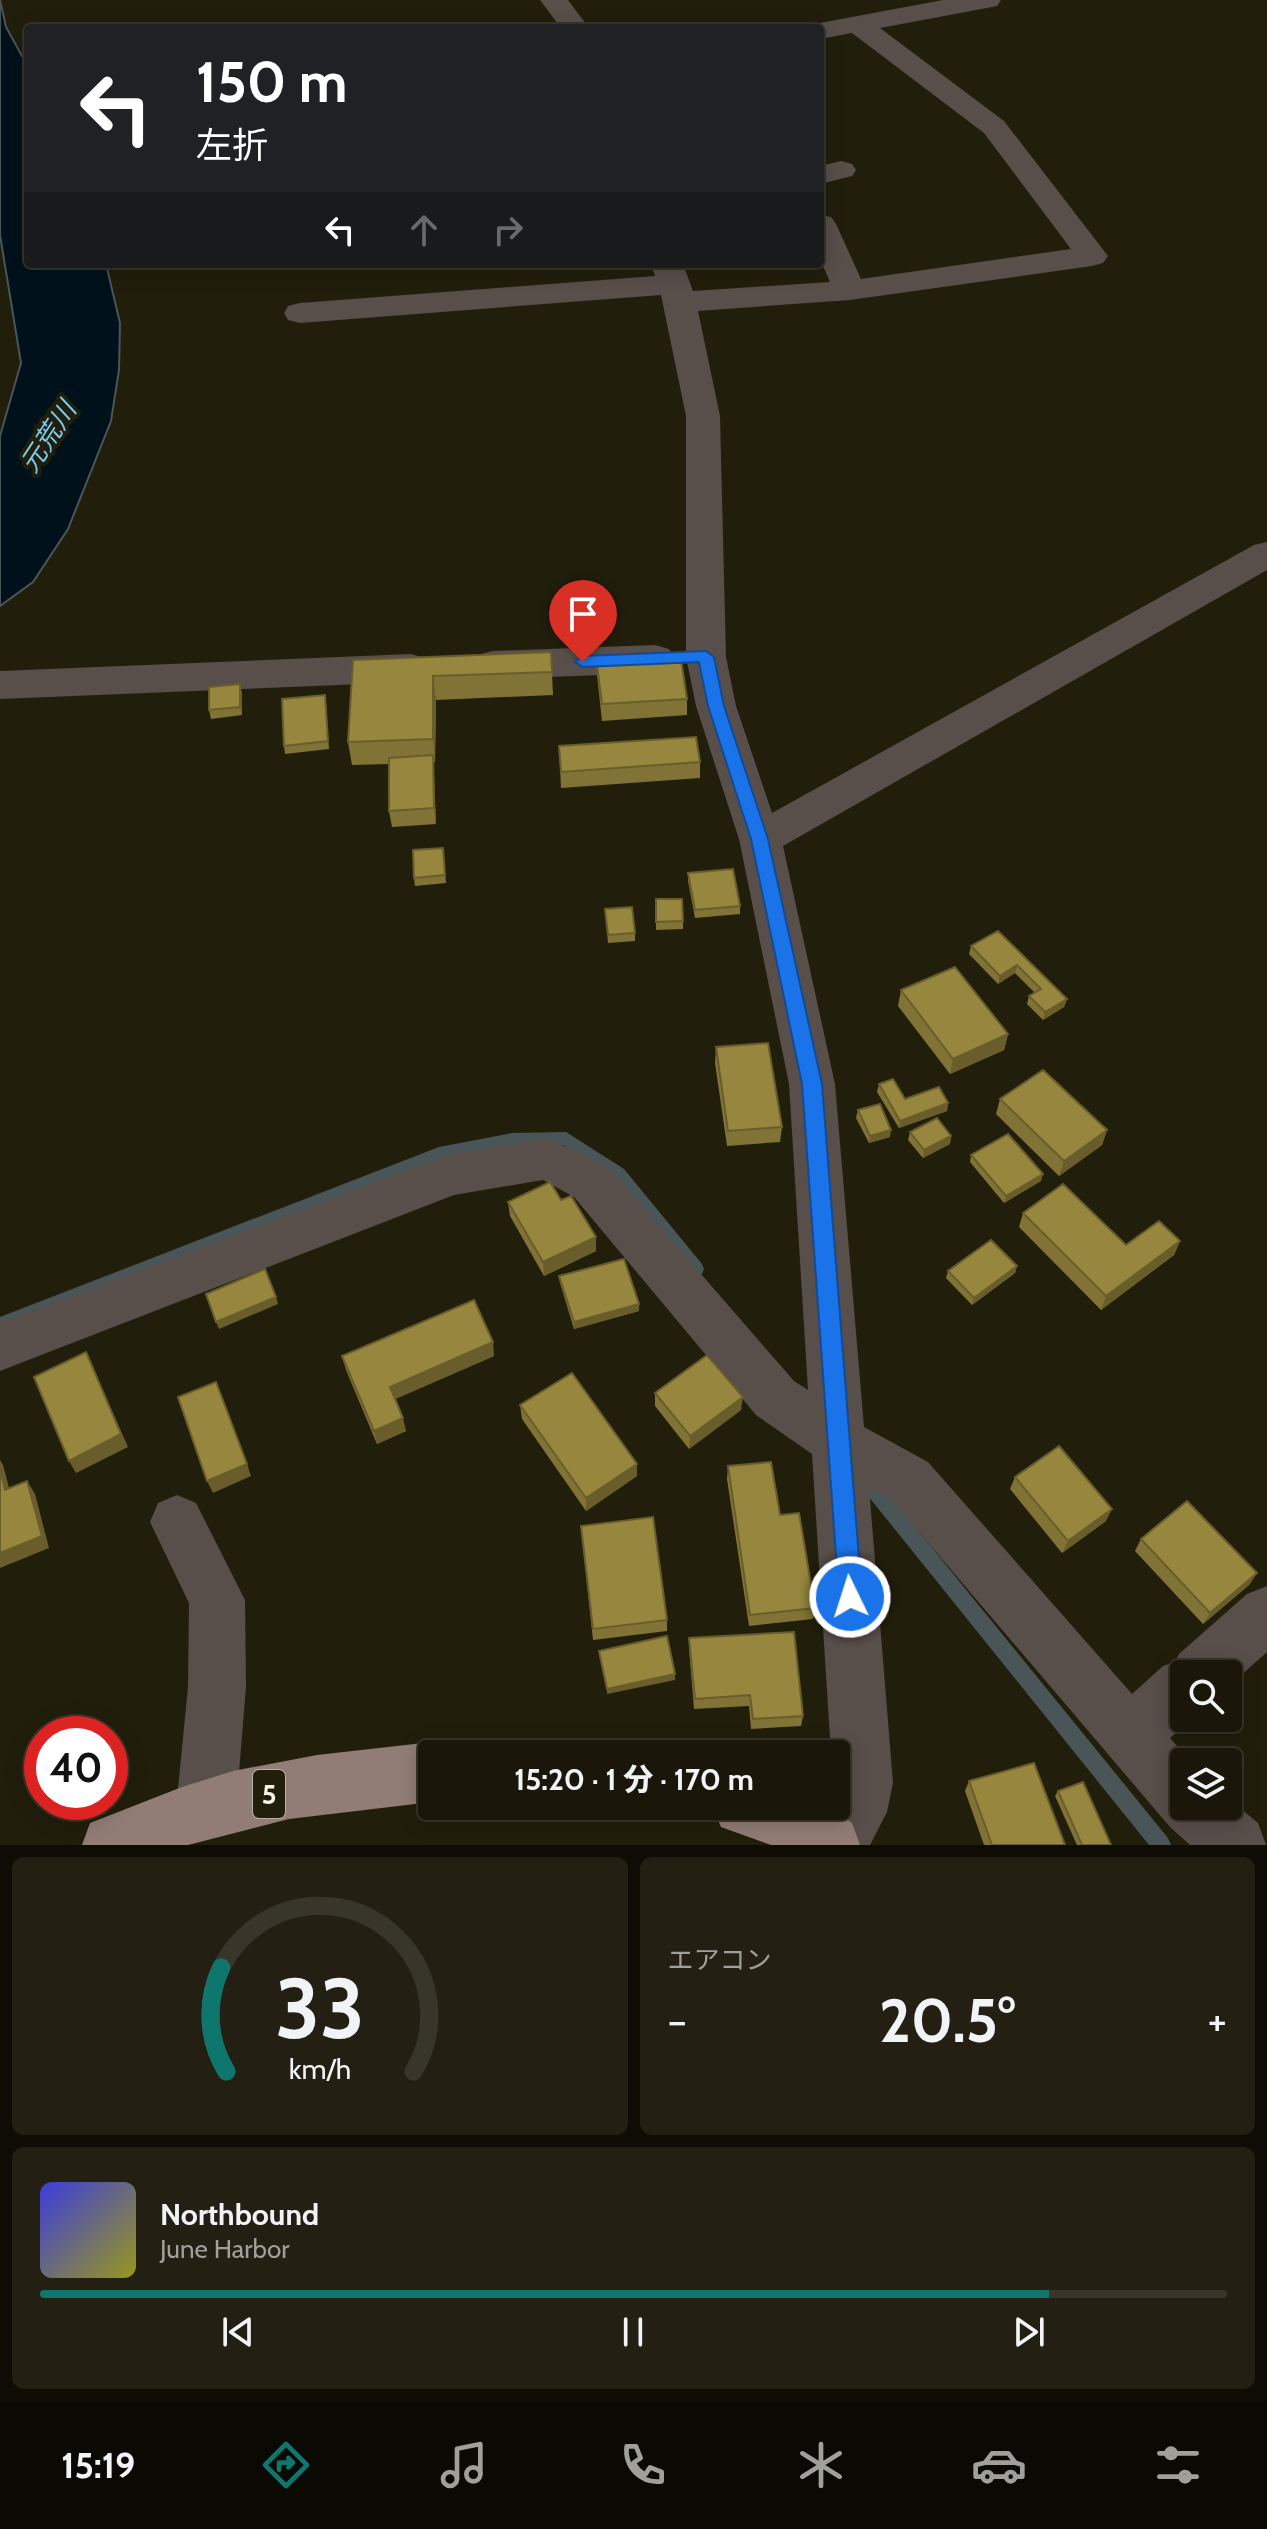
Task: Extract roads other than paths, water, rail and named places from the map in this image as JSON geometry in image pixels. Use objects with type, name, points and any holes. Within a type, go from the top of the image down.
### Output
[{"type":"main road","name":"5","points":[[112,1845],[206,1809],[272,1793],[418,1773]]},
{"type":"main road","points":[[788,1820],[801,1824],[832,1845]]},
{"type":"street","points":[[554,0],[572,24]]},
{"type":"street","points":[[824,30],[987,0]]},
{"type":"street","points":[[300,313],[673,283],[850,290],[1092,256],[994,127],[858,25]]},
{"type":"street","points":[[824,233],[850,290]]},
{"type":"street","points":[[673,283],[703,416],[706,657],[716,706],[760,839],[812,1084],[863,1783],[857,1812],[832,1845]]},
{"type":"street","points":[[760,839],[1267,554]]},
{"type":"street","points":[[0,685],[706,657]]},
{"type":"street","points":[[0,1347],[452,1175],[547,1159],[591,1182],[775,1398],[839,1442],[909,1480],[1170,1783]]},
{"type":"street","points":[[177,1522],[217,1600],[217,1687],[206,1809]]},
{"type":"street","points":[[1215,1660],[1267,1614]]},
{"type":"street","points":[[1128,1736],[1170,1699]]},
{"type":"street","points":[[1207,1820],[1236,1845]]},
{"type":"water","name":"元荒川","points":[[0,0],[6,27],[24,60],[24,268],[107,268],[120,323],[119,370],[111,421],[68,529],[33,582],[0,606],[0,436],[21,363],[0,235]]},
{"type":"waterway","points":[[0,1324],[444,1152],[512,1139],[566,1138],[619,1174],[696,1269]]},
{"type":"waterway","points":[[862,1475],[1161,1845]]}]
